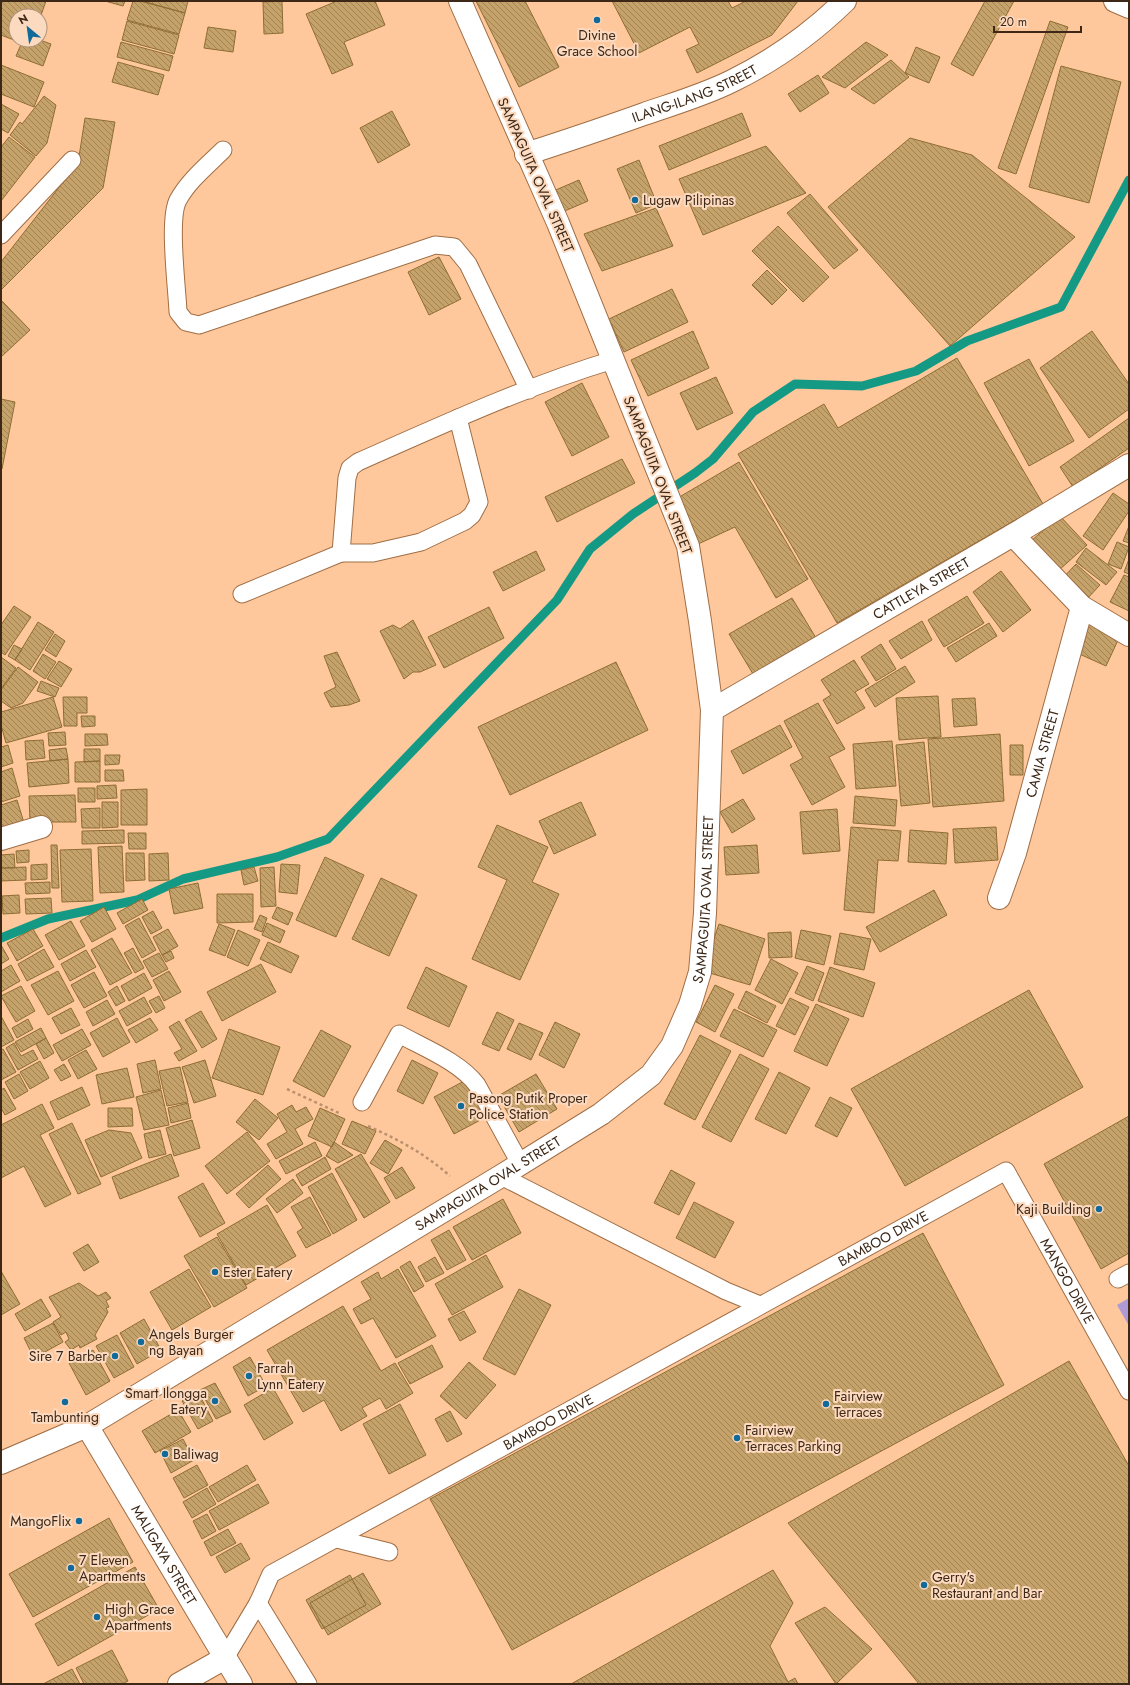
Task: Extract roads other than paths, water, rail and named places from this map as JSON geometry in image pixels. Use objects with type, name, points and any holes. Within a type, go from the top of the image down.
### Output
[{"type":"street","name":"SAMPAGUITA OVAL STREET","points":[[1,1463],[67,1436],[87,1426],[521,1165],[601,1114],[650,1075],[672,1046],[690,1005],[700,972],[706,913],[712,710],[688,546],[558,223],[526,154],[460,1]]},
{"type":"street","name":"ILANG-ILANG STREET","points":[[526,154],[666,107],[731,82],[773,58],[805,36],[845,1]]},
{"type":"street","name":"CATTLEYA STREET","points":[[712,710],[1129,466]]},
{"type":"street","points":[[1013,535],[1082,607],[1129,635]]},
{"type":"street","name":"CAMIA STREET","points":[[999,898],[1015,854],[1082,607]]},
{"type":"street","points":[[1,839],[41,827]]},
{"type":"street","name":"MALIGAYA STREET","points":[[87,1426],[225,1658],[237,1683]]},
{"type":"street","points":[[179,1684],[225,1658]]},
{"type":"lane","points":[[223,150],[189,185],[178,201],[173,222],[178,312],[186,322],[199,325],[435,245],[454,247],[468,264],[529,390]]},
{"type":"lane","points":[[1,235],[72,160]]},
{"type":"lane","points":[[341,552],[347,478],[350,468],[358,462],[458,418],[585,368],[613,360]]},
{"type":"lane","points":[[242,594],[341,552],[373,553],[421,542],[465,522],[472,515],[480,502],[458,418]]},
{"type":"lane","points":[[362,1102],[400,1034],[455,1065],[471,1077],[480,1089],[521,1165]]},
{"type":"lane","name":"BAMBOO DRIVE","points":[[225,1658],[258,1603],[271,1574],[1006,1171]]},
{"type":"lane","name":"MANGO DRIVE","points":[[1006,1171],[1129,1391]]},
{"type":"lane","points":[[501,1176],[726,1291],[760,1305]]},
{"type":"lane","points":[[337,1539],[389,1552]]},
{"type":"lane","points":[[258,1603],[308,1684]]},
{"type":"waterway","points":[[1,938],[48,919],[137,900],[183,879],[277,857],[328,839],[557,600],[590,549],[633,514],[695,473],[713,459],[753,412],[795,384],[862,386],[916,371],[967,341],[1061,307],[1129,180]]},
{"type":"place","name":"Divine Grace School","points":[[597,20]]},
{"type":"place","name":"Lugaw Pilipinas","points":[[635,200]]},
{"type":"place","name":"Pasong Putik Proper Police Station","points":[[461,1106]]},
{"type":"place","name":"Kaji Building","points":[[1099,1209]]},
{"type":"place","name":"Ester Eatery","points":[[215,1272]]},
{"type":"place","name":"Angels Burger ng Bayan","points":[[141,1342]]},
{"type":"place","name":"Sire 7 Barber","points":[[115,1356]]},
{"type":"place","name":"Farrah Lynn Eatery","points":[[249,1376]]},
{"type":"place","name":"Smart Ilongga Eatery","points":[[215,1401]]},
{"type":"place","name":"Tambunting","points":[[65,1402]]},
{"type":"place","name":"Fairview Terraces","points":[[826,1404]]},
{"type":"place","name":"Fairview Terraces Parking","points":[[737,1438]]},
{"type":"place","name":"Baliwag","points":[[165,1454]]},
{"type":"place","name":"MangoFlix","points":[[79,1521]]},
{"type":"place","name":"7 Eleven Apartments","points":[[71,1568]]},
{"type":"place","name":"Gerry's Restaurant and Bar","points":[[924,1585]]},
{"type":"place","name":"High Grace Apartments","points":[[97,1617]]}]
